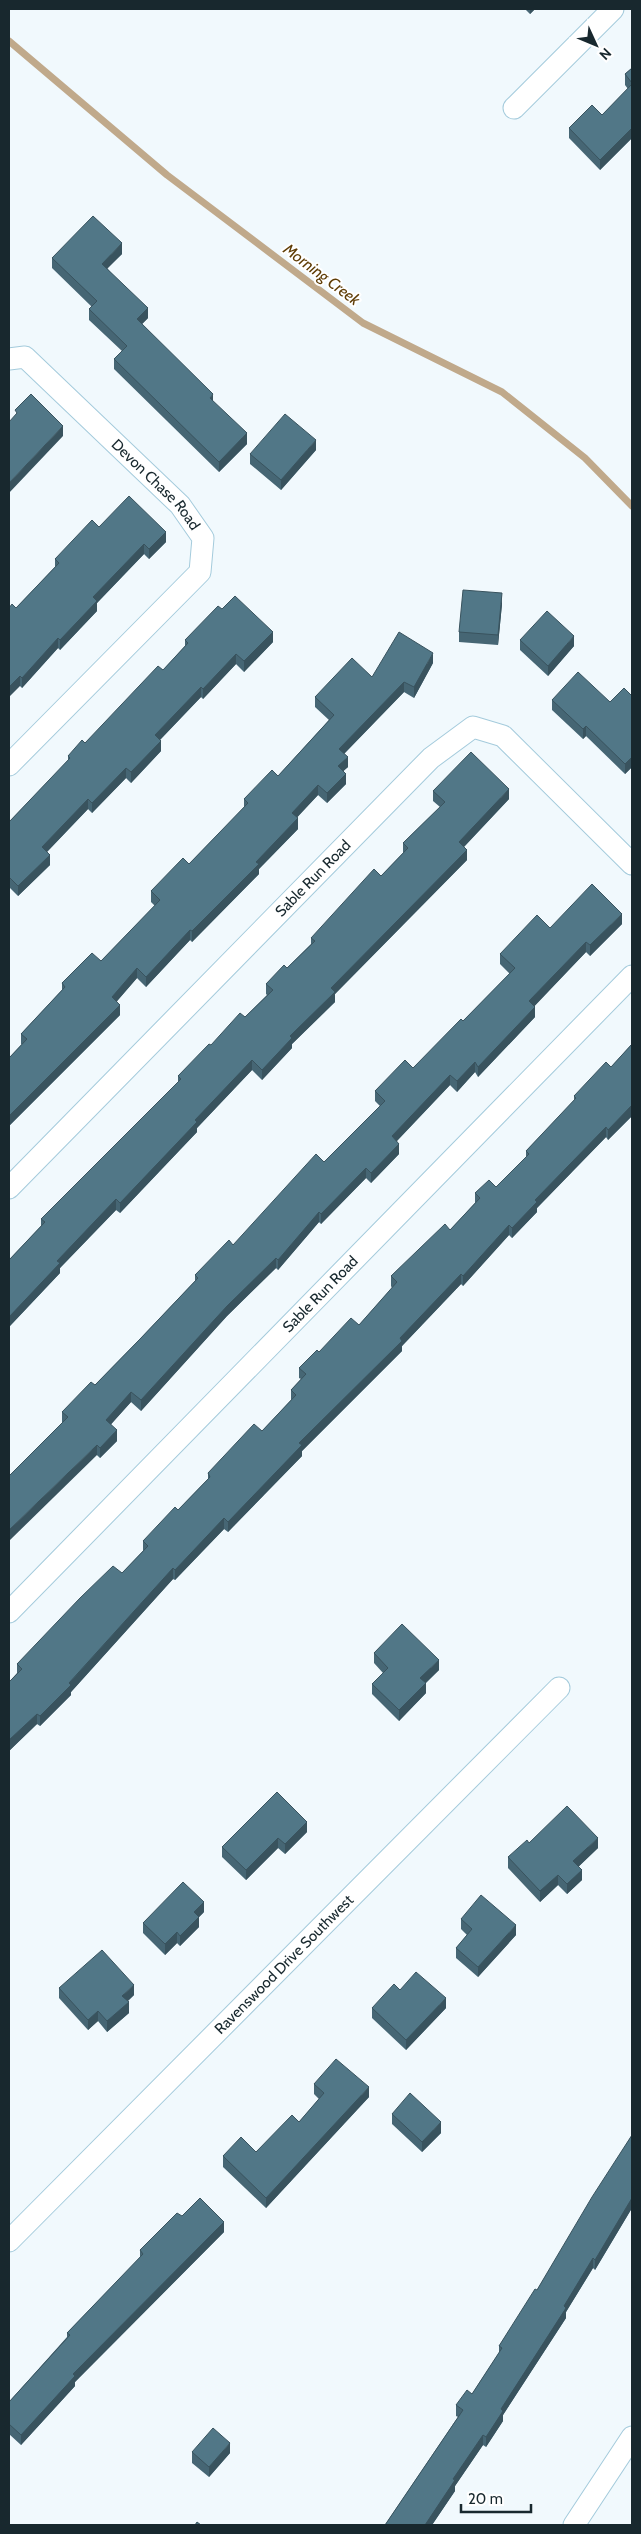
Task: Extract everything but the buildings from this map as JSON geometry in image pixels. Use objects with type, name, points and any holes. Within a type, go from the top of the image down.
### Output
[{"type":"street","points":[[514,108],[613,9]]},
{"type":"street","name":"Devon Chase Road","points":[[9,359],[25,357],[180,505],[203,538],[200,572],[9,765]]},
{"type":"street","name":"Sable Run Road","points":[[9,1188],[431,758],[473,727],[503,736],[632,864]]},
{"type":"street","name":"Sable Run Road","points":[[9,1612],[632,976]]},
{"type":"street","name":"Ravenswood Drive Southwest","points":[[9,2241],[559,1688]]},
{"type":"street","points":[[574,2525],[632,2437]]},
{"type":"waterway","name":"Morning Creek","points":[[9,41],[167,175],[363,323],[502,392],[585,458],[632,506]]}]
